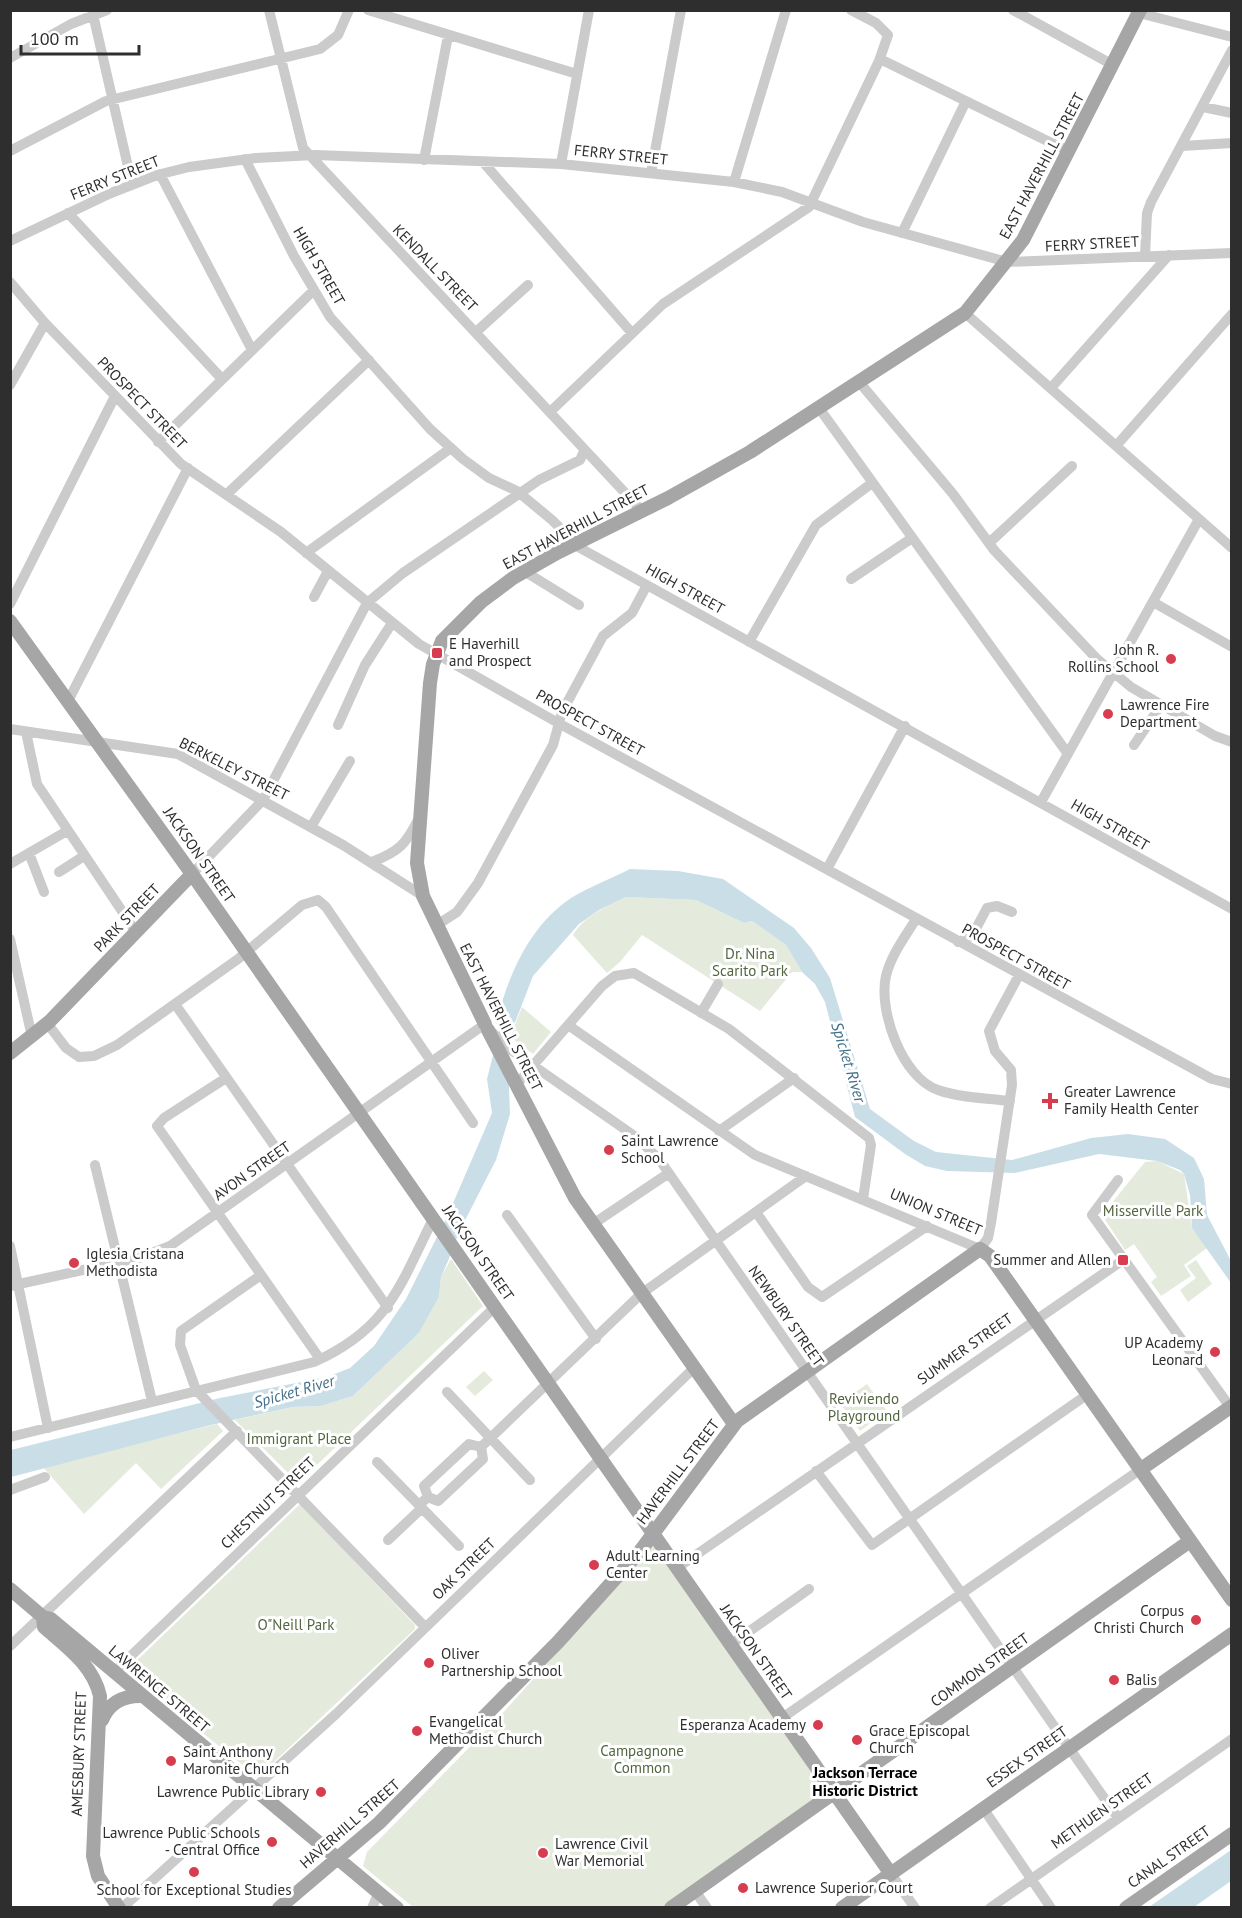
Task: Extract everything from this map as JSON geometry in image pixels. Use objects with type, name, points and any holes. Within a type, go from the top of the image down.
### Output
[{"type":"main road","name":"EAST HAVERHILL STREET","points":[[734,1424],[569,1188],[423,896],[417,863],[419,817],[430,682],[435,655],[442,640],[463,619],[524,571],[642,511],[750,452],[965,313],[1007,262],[1031,227],[1140,12]]},
{"type":"main road","name":"JACKSON STREET","points":[[10,621],[192,874],[496,1306],[891,1874]]},
{"type":"main road","name":"PARK STREET","points":[[10,1053],[47,1023],[192,874]]},
{"type":"main road","name":"UNION STREET","points":[[980,1249],[990,1256],[1232,1600]]},
{"type":"main road","name":"HAVERHILL STREET","points":[[279,1908],[423,1782],[558,1642],[653,1533],[734,1424],[806,1370],[980,1249]]},
{"type":"main road","points":[[1141,1469],[1231,1406]]},
{"type":"main road","name":"COMMON STREET","points":[[671,1908],[1190,1541]]},
{"type":"main road","name":"LAWRENCE STREET","points":[[10,1589],[43,1617],[51,1619],[140,1696],[397,1908]]},
{"type":"main road","name":"AMESBURY STREET","points":[[43,1617],[44,1627],[84,1663],[97,1682],[100,1696],[100,1725],[93,1856],[98,1876],[120,1908]]},
{"type":"main road","name":"ESSEX STREET","points":[[842,1908],[1232,1634]]},
{"type":"main road","points":[[100,1725],[110,1706],[126,1697],[140,1696]]},
{"type":"main road","name":"CANAL STREET","points":[[1126,1908],[1232,1834]]},
{"type":"street","points":[[10,58],[93,12],[107,10]]},
{"type":"street","name":"KENDALL STREET","points":[[268,10],[300,142],[309,155],[550,411],[584,452],[642,511]]},
{"type":"street","points":[[10,151],[112,99],[320,49],[338,35],[349,10]]},
{"type":"street","points":[[369,10],[577,74]]},
{"type":"street","points":[[561,164],[589,10]]},
{"type":"street","points":[[651,173],[681,10]]},
{"type":"street","points":[[734,182],[786,10]]},
{"type":"street","points":[[550,411],[663,304],[809,207],[880,59],[888,35],[876,23],[851,10]]},
{"type":"street","points":[[1013,10],[1113,65]]},
{"type":"street","points":[[93,12],[132,184]]},
{"type":"street","points":[[1140,12],[1232,37]]},
{"type":"street","points":[[424,160],[448,36]]},
{"type":"street","points":[[1145,256],[1147,213],[1232,50]]},
{"type":"street","points":[[880,59],[1070,153]]},
{"type":"street","points":[[902,233],[966,101]]},
{"type":"street","points":[[1203,107],[1232,113]]},
{"type":"street","points":[[1182,146],[1232,143]]},
{"type":"street","name":"FERRY STREET","points":[[10,241],[132,184],[160,174],[245,159],[309,155],[561,164],[734,182],[782,192],[863,222],[1007,262],[1232,253]]},
{"type":"street","name":"HIGH STREET","points":[[245,159],[313,291],[330,317],[451,448],[489,478],[519,493],[575,544],[1041,802],[1137,859],[1232,909]]},
{"type":"street","points":[[483,162],[631,332]]},
{"type":"street","points":[[160,174],[252,350]]},
{"type":"street","points":[[68,213],[222,379]]},
{"type":"street","points":[[1051,388],[1169,255]]},
{"type":"street","name":"PROSPECT STREET","points":[[10,282],[45,323],[158,442],[188,468],[306,553],[435,655],[915,919],[1212,1079],[1232,1084]]},
{"type":"street","points":[[476,332],[528,285]]},
{"type":"street","points":[[158,442],[313,291]]},
{"type":"street","points":[[965,313],[1232,548]]},
{"type":"street","points":[[1116,446],[1232,314]]},
{"type":"street","points":[[10,385],[45,323]]},
{"type":"street","points":[[227,494],[369,360]]},
{"type":"street","points":[[860,383],[953,494],[989,543],[1057,619],[1113,674],[1215,736],[1232,742]]},
{"type":"street","points":[[10,604],[115,396]]},
{"type":"street","points":[[819,408],[1068,754]]},
{"type":"street","points":[[306,553],[451,448]]},
{"type":"street","points":[[367,603],[403,573],[519,493],[539,480],[580,460],[584,452]]},
{"type":"street","points":[[989,543],[1072,466]]},
{"type":"street","points":[[68,701],[188,468]]},
{"type":"street","points":[[749,642],[816,525],[872,483]]},
{"type":"street","points":[[1041,802],[1199,519]]},
{"type":"street","points":[[852,579],[912,538]]},
{"type":"street","points":[[314,597],[328,571]]},
{"type":"street","points":[[524,571],[579,605]]},
{"type":"street","points":[[437,925],[457,912],[478,883],[553,745],[562,712],[604,633],[629,616],[647,585]]},
{"type":"street","points":[[1153,602],[1232,648]]},
{"type":"street","name":"PARK STREET","points":[[192,874],[264,800],[321,686],[367,603]]},
{"type":"street","points":[[338,725],[365,664],[392,623]]},
{"type":"street","points":[[1134,745],[1161,705]]},
{"type":"street","points":[[826,869],[904,726]]},
{"type":"street","name":"BERKELEY STREET","points":[[10,729],[178,754],[372,862],[423,896]]},
{"type":"street","points":[[26,732],[37,784],[136,932]]},
{"type":"street","points":[[310,827],[350,761]]},
{"type":"street","points":[[372,862],[394,853],[406,842],[419,817]]},
{"type":"street","points":[[10,864],[67,831]]},
{"type":"street","points":[[29,853],[44,892]]},
{"type":"street","points":[[59,872],[84,856]]},
{"type":"street","points":[[47,1023],[66,1048],[79,1057],[94,1056],[117,1045],[247,952],[302,905],[318,900],[326,907],[473,1123]]},
{"type":"street","points":[[958,942],[972,936],[987,908],[997,906],[1012,912]]},
{"type":"street","points":[[915,919],[895,953],[886,974],[884,996],[901,1054],[922,1082],[938,1090],[1010,1101]]},
{"type":"street","points":[[10,939],[32,1037]]},
{"type":"street","points":[[515,1082],[602,986],[623,973],[634,973],[729,1029],[868,1138],[871,1145],[863,1199]]},
{"type":"street","points":[[980,1249],[988,1238],[1010,1101],[1011,1070],[995,1051],[988,1031],[1019,975]]},
{"type":"street","points":[[701,1012],[718,984]]},
{"type":"street","points":[[175,1004],[286,1166],[388,1308]]},
{"type":"street","name":"UNION STREET","points":[[568,1025],[755,1155],[980,1249]]},
{"type":"street","name":"AVON STREET","points":[[14,1285],[142,1257],[170,1246],[431,1062],[488,1028]]},
{"type":"street","name":"NEWBURY STREET","points":[[488,1028],[508,1048],[652,1150],[1118,1818]]},
{"type":"street","points":[[226,1078],[164,1118],[157,1126],[321,1359]]},
{"type":"street","points":[[719,1131],[794,1078]]},
{"type":"street","points":[[95,1165],[152,1401]]},
{"type":"street","points":[[593,1224],[669,1173]]},
{"type":"street","points":[[481,1447],[550,1384],[641,1294],[806,1176]]},
{"type":"street","points":[[1118,1180],[1092,1215],[1231,1406]]},
{"type":"street","points":[[756,1212],[808,1287],[822,1297],[927,1226]]},
{"type":"street","points":[[507,1215],[596,1339]]},
{"type":"street","points":[[10,1437],[321,1359],[359,1338],[388,1308],[435,1221]]},
{"type":"street","points":[[10,1246],[14,1285],[48,1428]]},
{"type":"street","name":"SUMMER STREET","points":[[677,1568],[1123,1260]]},
{"type":"street","points":[[261,1275],[181,1331],[180,1345],[196,1390],[425,1627]]},
{"type":"street","name":"CHESTNUT STREET","points":[[113,1673],[496,1306]]},
{"type":"street","name":"OAK STREET","points":[[120,1908],[336,1714],[694,1368]]},
{"type":"street","points":[[447,1392],[530,1480]]},
{"type":"street","points":[[816,1472],[872,1545],[1088,1394]]},
{"type":"street","points":[[10,1646],[43,1617],[233,1428]]},
{"type":"street","points":[[469,1444],[481,1447],[483,1459],[438,1501],[428,1497],[424,1486],[469,1444]]},
{"type":"street","points":[[377,1462],[459,1546]]},
{"type":"street","points":[[782,1718],[1141,1469]]},
{"type":"street","points":[[10,1490],[45,1477]]},
{"type":"street","points":[[388,1540],[428,1497]]},
{"type":"street","points":[[730,1645],[809,1589]]},
{"type":"street","name":"METHUEN STREET","points":[[990,1908],[1232,1739]]},
{"type":"street","points":[[983,1809],[1051,1908]]},
{"type":"street","name":"JACKSON STREET","points":[[891,1874],[915,1908]]},
{"type":"street","points":[[695,1890],[707,1908]]},
{"type":"street","points":[[372,1908],[379,1893]]},
{"type":"green space","name":"Dr. Nina Scarito Park","points":[[626,897],[696,900],[744,923],[752,921],[786,945],[802,972],[792,972],[760,1011],[642,935],[620,962],[607,973],[573,935],[590,917]]},
{"type":"green space","points":[[522,1007],[551,1032],[533,1054],[510,1037]]},
{"type":"green space","name":"Misserville Park","points":[[1157,1161],[1184,1174],[1192,1228],[1207,1248],[1184,1265],[1191,1276],[1161,1296],[1151,1282],[1157,1277],[1134,1244],[1125,1250],[1102,1215],[1145,1162]]},
{"type":"green space","name":"Immigrant Place","points":[[451,1259],[483,1306],[298,1483],[235,1420],[293,1407],[321,1406],[353,1396],[419,1333],[439,1297],[441,1277]]},
{"type":"green space","points":[[1196,1260],[1212,1284],[1188,1302],[1180,1290],[1196,1278],[1187,1266]]},
{"type":"green space","points":[[484,1371],[493,1380],[475,1396],[466,1387]]},
{"type":"green space","name":"Reviviendo Playground","points":[[867,1384],[887,1411],[860,1431],[840,1403]]},
{"type":"green space","points":[[217,1424],[223,1431],[161,1489],[136,1463],[84,1514],[43,1467]]},
{"type":"green space","name":"O\"Neill Park","points":[[300,1504],[415,1625],[415,1629],[258,1777],[180,1715],[128,1669]]},
{"type":"green space","name":"Campagnone Common","points":[[656,1542],[827,1792],[664,1907],[413,1907],[363,1866],[367,1852],[502,1714]]},
{"type":"water","name":"Spicket River","points":[[630,869],[678,871],[723,879],[794,928],[811,948],[830,978],[870,1109],[914,1141],[936,1152],[1012,1160],[1091,1138],[1128,1134],[1165,1139],[1194,1158],[1204,1179],[1207,1215],[1231,1261],[1231,1283],[1192,1228],[1190,1195],[1184,1174],[1180,1170],[1157,1161],[1099,1154],[1015,1173],[947,1171],[925,1166],[855,1117],[825,1002],[815,984],[802,972],[786,945],[752,921],[744,923],[696,900],[626,897],[599,910],[579,924],[533,976],[516,1020],[507,1035],[510,1114],[496,1160],[459,1232],[441,1277],[439,1297],[419,1333],[353,1396],[321,1406],[293,1407],[211,1425],[11,1477],[11,1450],[220,1398],[327,1377],[350,1368],[374,1346],[406,1299],[447,1217],[492,1113],[487,1079],[500,1028],[496,1023],[507,988],[522,953],[532,937],[556,909],[578,894]]},
{"type":"water","points":[[1231,1850],[1231,1881],[1194,1907],[1149,1907]]},
{"type":"place","name":"E Haverhill and Prospect","points":[[437,653]]},
{"type":"place","name":"John R. Rollins School","points":[[1171,659]]},
{"type":"place","name":"Lawrence Fire Department","points":[[1108,714]]},
{"type":"place","name":"Greater Lawrence Family Health Center","points":[[1050,1101]]},
{"type":"place","name":"Saint Lawrence School","points":[[609,1150]]},
{"type":"place","name":"Summer and Allen","points":[[1123,1260]]},
{"type":"place","name":"Iglesia Cristana Methodista","points":[[74,1263]]},
{"type":"place","name":"UP Academy Leonard","points":[[1215,1352]]},
{"type":"place","name":"Adult Learning Center","points":[[594,1565]]},
{"type":"place","name":"Corpus Christi Church","points":[[1196,1620]]},
{"type":"place","name":"Oliver Partnership School","points":[[429,1663]]},
{"type":"place","name":"Balis","points":[[1114,1680]]},
{"type":"place","name":"Esperanza Academy","points":[[818,1725]]},
{"type":"place","name":"Evangelical Methodist Church","points":[[417,1731]]},
{"type":"place","name":"Grace Episcopal Church","points":[[857,1740]]},
{"type":"place","name":"Saint Anthony Maronite Church","points":[[171,1761]]},
{"type":"place","name":"Lawrence Public Library","points":[[321,1792]]},
{"type":"place","name":"Lawrence Public Schools - Central Office","points":[[272,1842]]},
{"type":"place","name":"Lawrence Civil War Memorial","points":[[543,1853]]},
{"type":"place","name":"School for Exceptional Studies","points":[[194,1872]]},
{"type":"place","name":"Lawrence Superior Court","points":[[743,1888]]},
{"type":"district","name":"Jackson Terrace Historic District","points":[[865,1781]]}]
